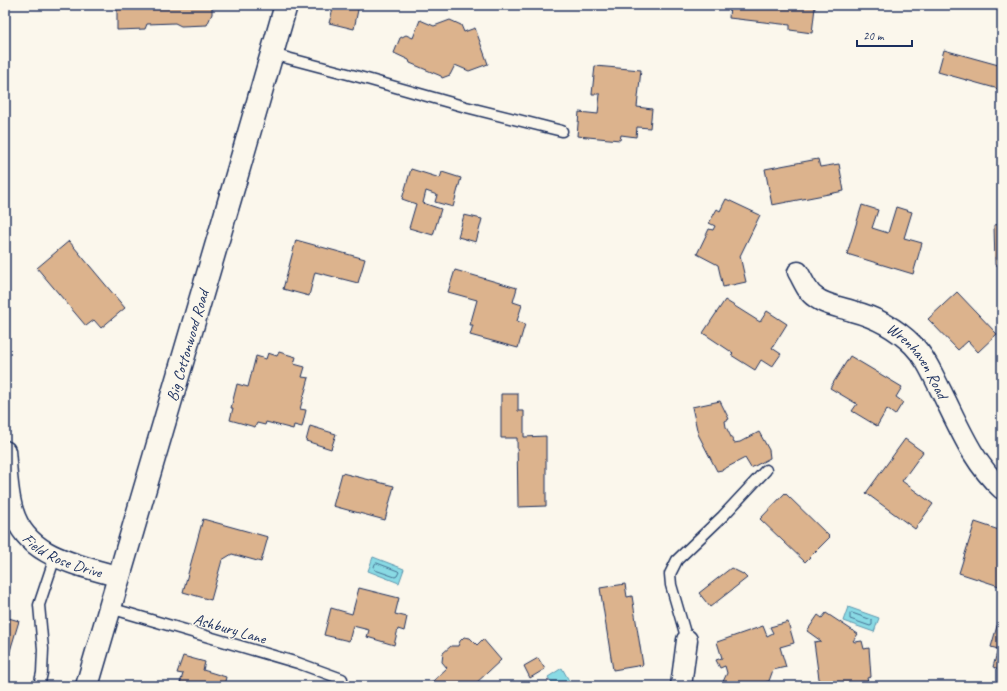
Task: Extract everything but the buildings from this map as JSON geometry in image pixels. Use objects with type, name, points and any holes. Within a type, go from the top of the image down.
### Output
[{"type":"main road","name":"Big Cottonwood Road","points":[[87,686],[286,5]]},
{"type":"street","name":"Wrenhaven Road","points":[[798,272],[810,292],[815,297],[826,303],[863,314],[882,322],[892,328],[918,350],[928,365],[972,453],[990,477],[1002,489]]},
{"type":"street","name":"Field Rose Drive","points":[[5,450],[10,499],[13,512],[25,535],[44,552],[55,557],[119,577]]},
{"type":"street","points":[[681,686],[687,640]]},
{"type":"lane","points":[[272,54],[466,107],[562,131]]},
{"type":"lane","points":[[687,640],[671,585],[670,574],[677,560],[723,516],[766,470]]},
{"type":"lane","points":[[39,686],[42,673],[43,649],[39,605],[55,557]]},
{"type":"lane","name":"Ashbury Lane","points":[[110,608],[298,663],[342,678]]},
{"type":"water","points":[[373,557],[404,569],[399,583],[368,571]]},
{"type":"water","points":[[848,607],[879,618],[874,632],[843,621]]},
{"type":"water","points":[[562,668],[572,686],[553,686],[548,677]]}]
